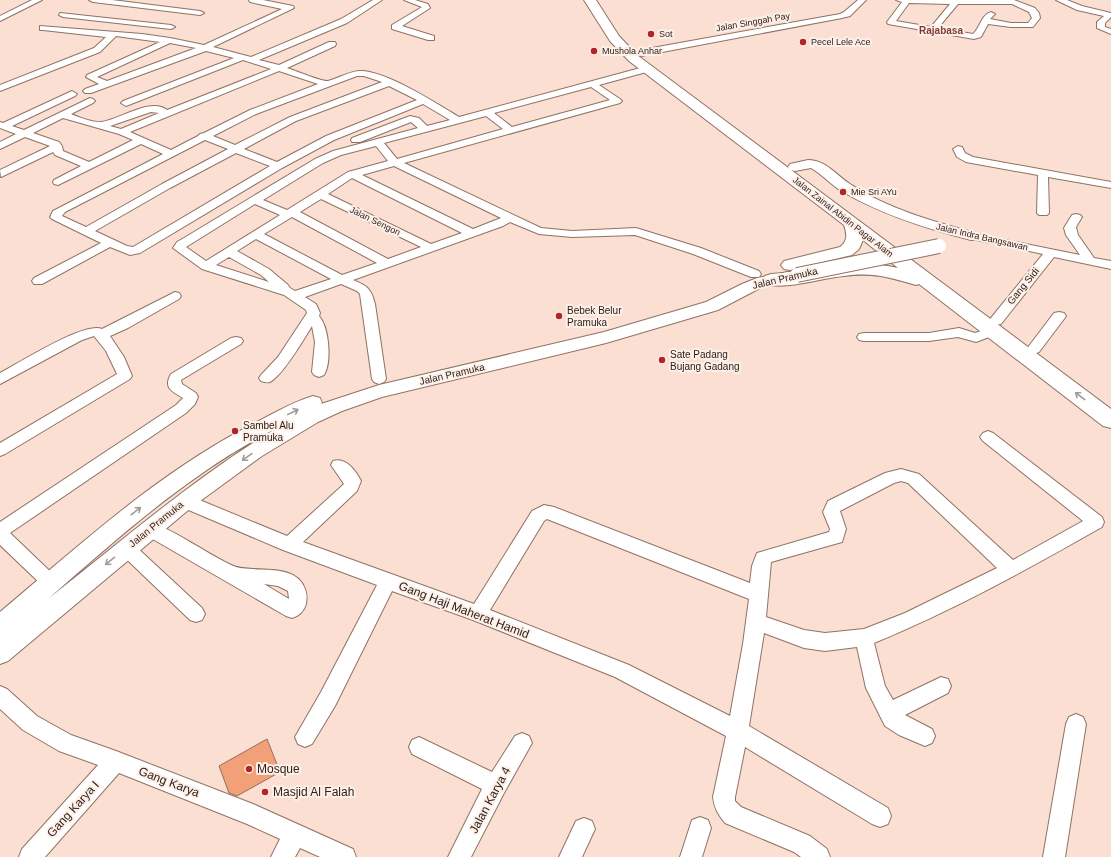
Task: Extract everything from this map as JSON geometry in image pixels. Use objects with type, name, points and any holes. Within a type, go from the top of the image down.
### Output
[{"type":"highway","name":"Jalan Zainal Abidin Pagar Alam","points":[[590,0],[614,38],[647,69],[851,222],[932,286],[994,326],[1034,349],[1111,404]]},
{"type":"highway","name":"Jalan Zainal Abidin Pagar Alam","points":[[601,0],[628,39],[641,53],[794,167],[1111,420]]},
{"type":"highway","points":[[846,252],[852,247],[856,239],[851,222]]},
{"type":"highway","points":[[766,275],[787,265],[846,252],[858,252],[867,258],[869,264],[865,268]]},
{"type":"highway","points":[[766,275],[792,279],[846,269],[865,268],[895,272],[932,286]]},
{"type":"main road","name":"Jalan Indra Bangsawan","points":[[794,167],[806,164],[817,166],[846,188],[905,217],[972,236]]},
{"type":"main road","name":"Jalan Pramuka","points":[[935,243],[955,232]]},
{"type":"main road","name":"Jalan Pramuka","points":[[0,653],[33,613],[50,582],[136,510],[198,465],[244,438],[288,414],[341,391],[379,379],[467,365],[606,336],[712,306],[748,287],[766,275],[794,271],[972,236]]},
{"type":"main road","name":"Jalan Pramuka","points":[[0,627],[33,613],[126,548],[185,501],[255,451],[311,417],[335,406],[379,391],[467,365]]},
{"type":"street","points":[[1,14],[38,0]]},
{"type":"street","points":[[97,0],[200,14],[189,19]]},
{"type":"street","points":[[0,88],[97,50],[114,34],[168,0]]},
{"type":"street","points":[[88,91],[205,48],[290,8],[253,0]]},
{"type":"street","points":[[251,60],[344,21],[378,0]]},
{"type":"street","points":[[408,0],[425,6],[426,8],[395,27],[432,38]]},
{"type":"street","name":"Jalan Singgah Pay","points":[[641,53],[842,16],[847,14],[862,0]]},
{"type":"street","points":[[985,21],[1026,26],[1030,25],[1036,18],[1036,13],[1017,3],[997,2],[956,2],[903,0],[889,24],[970,37],[977,36],[985,21],[997,2]]},
{"type":"street","points":[[1060,0],[1110,15]]},
{"type":"street","points":[[1081,0],[1095,11]]},
{"type":"street","points":[[932,30],[956,2]]},
{"type":"street","points":[[63,15],[174,26],[147,36]]},
{"type":"street","points":[[1110,15],[1101,22],[1100,26],[1101,28],[1111,32]]},
{"type":"street","points":[[55,29],[75,16]]},
{"type":"street","points":[[43,28],[147,36],[170,40],[280,68],[326,84]]},
{"type":"street","points":[[107,84],[90,77],[170,40]]},
{"type":"street","points":[[122,132],[280,68],[332,44]]},
{"type":"street","points":[[126,103],[241,58]]},
{"type":"street","points":[[510,218],[499,224],[431,248],[341,279],[291,294],[206,266],[179,248],[181,245],[319,160],[339,152],[647,69]]},
{"type":"street","points":[[425,100],[330,138],[278,166],[136,250],[128,251],[59,219],[56,215],[61,210],[170,153],[265,106],[360,72],[366,73],[425,100],[457,120]]},
{"type":"street","points":[[86,232],[166,186],[237,150],[293,119],[388,83]]},
{"type":"street","points":[[206,266],[352,174],[617,101],[592,84]]},
{"type":"street","points":[[2,126],[72,94]]},
{"type":"street","points":[[0,146],[90,101]]},
{"type":"street","points":[[100,126],[150,109],[161,110],[167,115]]},
{"type":"street","points":[[487,112],[511,131]]},
{"type":"street","points":[[62,115],[122,132],[170,153]]},
{"type":"street","points":[[339,152],[344,146],[352,142],[408,119],[414,119],[425,129]]},
{"type":"street","points":[[2,126],[55,144],[59,153],[89,166]]},
{"type":"street","points":[[203,136],[278,166]]},
{"type":"street","points":[[58,182],[141,140]]},
{"type":"street","points":[[378,142],[394,162],[534,229],[556,233],[631,231],[645,233],[766,275]]},
{"type":"street","points":[[317,145],[339,152]]},
{"type":"street","points":[[1,174],[56,146]]},
{"type":"street","points":[[958,149],[961,155],[970,160],[1111,185]]},
{"type":"street","points":[[352,174],[471,233]]},
{"type":"street","points":[[1043,174],[1043,213]]},
{"type":"street","name":"Jalan Sengon","points":[[320,194],[431,248]]},
{"type":"street","points":[[254,200],[290,213],[386,263]]},
{"type":"street","points":[[1076,217],[1070,227],[1070,232],[1087,254],[1089,261]]},
{"type":"street","points":[[257,235],[361,288],[368,298],[379,379]]},
{"type":"street","name":"Jalan Indra Bangsawan","points":[[972,236],[1111,265]]},
{"type":"street","points":[[38,281],[110,243]]},
{"type":"street","points":[[228,251],[265,272],[291,294],[305,302],[314,310],[312,316],[283,360],[266,378]]},
{"type":"street","name":"Gang Sidi","points":[[994,326],[1051,252]]},
{"type":"street","points":[[102,334],[124,325],[175,296]]},
{"type":"street","points":[[312,316],[318,324],[321,339],[319,372]]},
{"type":"street","points":[[1034,349],[1059,316]]},
{"type":"street","points":[[864,337],[929,337],[959,332],[976,338],[994,326]]},
{"type":"street","points":[[0,379],[84,334],[95,331],[102,334],[116,356],[125,376],[0,450]]},
{"type":"street","points":[[0,531],[181,409],[191,397],[175,386],[174,381],[176,377],[236,341]]},
{"type":"street","points":[[756,622],[804,639],[825,642],[864,638],[911,619],[1011,570],[1096,522],[988,436]]},
{"type":"street","points":[[289,545],[351,487],[353,481],[339,465]]},
{"type":"street","points":[[819,857],[802,844],[733,815],[725,806],[724,797],[738,731],[756,622],[760,569],[763,558],[836,537],[838,529],[831,512],[834,506],[891,477],[901,475],[913,478],[1011,570]]},
{"type":"street","name":"Gang Haji Maherat Hamid","points":[[185,501],[289,545],[478,614],[622,671],[738,731],[880,816]]},
{"type":"street","points":[[478,614],[538,516],[544,512],[580,524],[758,594]]},
{"type":"street","points":[[150,529],[230,574]]},
{"type":"street","points":[[0,534],[50,582]]},
{"type":"street","points":[[126,548],[196,614]]},
{"type":"street","points":[[305,737],[328,699],[388,581]]},
{"type":"street","points":[[864,638],[876,688],[892,719],[906,728],[925,736]]},
{"type":"street","points":[[889,713],[941,686]]},
{"type":"street","name":"Gang Karya","points":[[0,696],[30,723],[66,744],[116,761],[253,815],[345,857]]},
{"type":"street","points":[[1054,857],[1076,724]]},
{"type":"street","name":"Jalan Karya 4","points":[[459,857],[496,785],[522,743]]},
{"type":"street","points":[[419,747],[496,785]]},
{"type":"street","name":"Gang Karya I","points":[[30,857],[116,761]]},
{"type":"street","points":[[691,857],[700,828]]},
{"type":"street","points":[[570,857],[584,829]]},
{"type":"street","points":[[282,857],[295,834]]},
{"type":"building","name":"Mosque","points":[[267,739],[280,772],[237,796],[229,793],[219,766]]},
{"type":"place","name":"Sot","points":[[651,34]]},
{"type":"place","name":"Pecel Lele Ace","points":[[803,42]]},
{"type":"place","name":"Mushola Anhar","points":[[594,51]]},
{"type":"place","name":"Mie Sri AYu","points":[[843,192]]},
{"type":"place","name":"Bebek Belur Pramuka","points":[[559,316]]},
{"type":"place","name":"Sate Padang Bujang Gadang","points":[[662,360]]},
{"type":"place","name":"Sambel Alu Pramuka","points":[[235,431]]},
{"type":"place","name":"Mosque","points":[[249,769]]},
{"type":"place","name":"Masjid Al Falah","points":[[265,792]]},
{"type":"district","name":"Rajabasa","points":[[941,30]]}]
